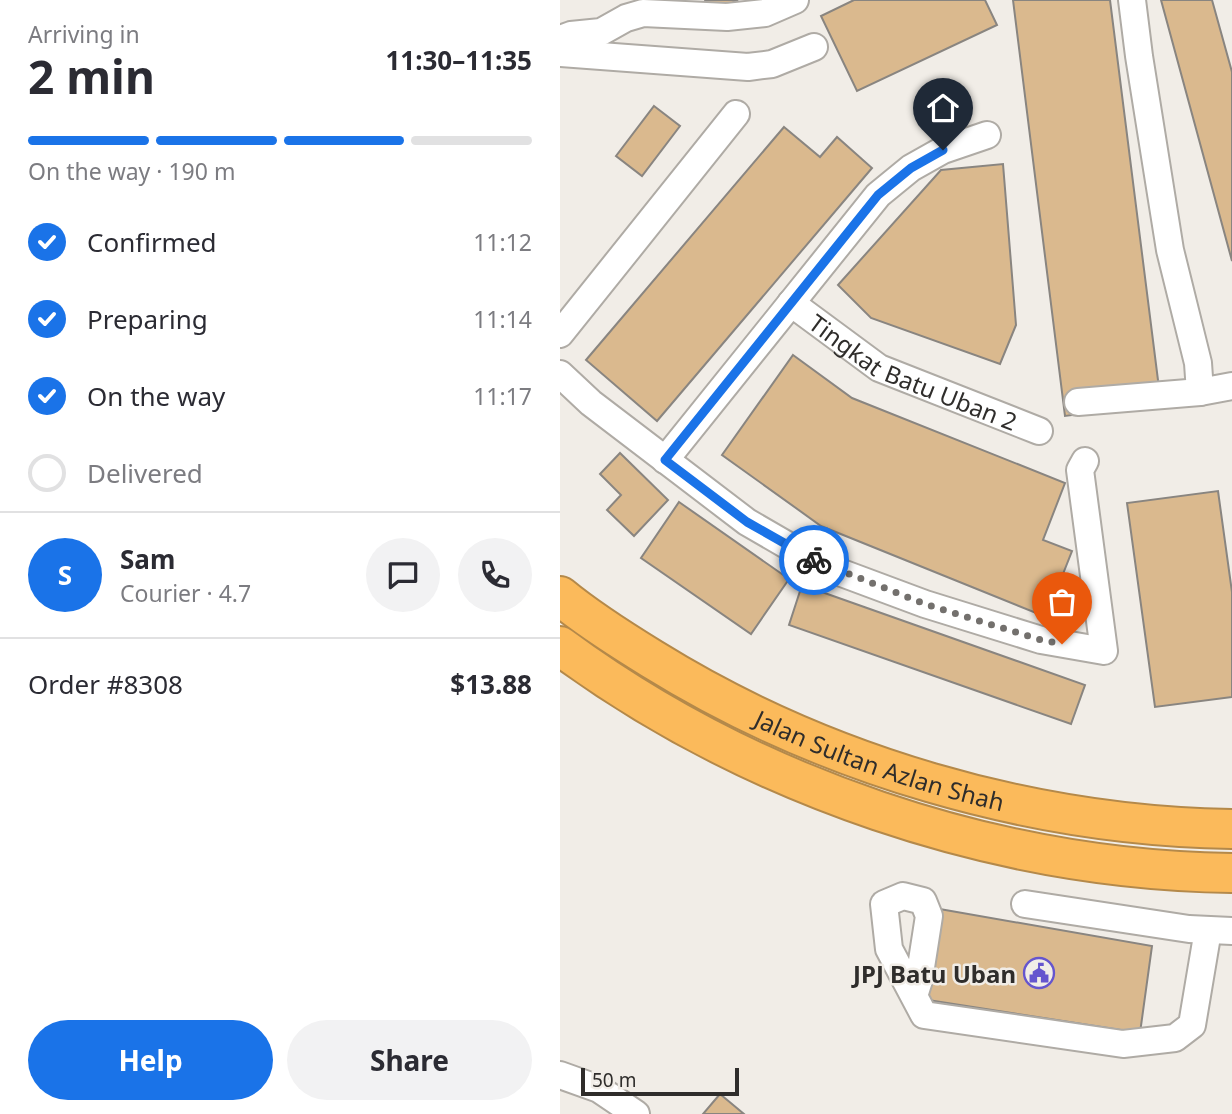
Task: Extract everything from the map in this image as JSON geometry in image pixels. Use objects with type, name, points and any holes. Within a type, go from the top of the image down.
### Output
[{"type":"highway","name":"Jalan Sultan Azlan Shah","points":[[560,596],[626,643],[679,676],[777,726],[857,759],[958,790],[1066,814],[1148,824],[1232,829]]},
{"type":"highway","name":"Jalan Sultan Azlan Shah","points":[[560,646],[666,716],[730,751],[830,793],[879,810],[960,834],[1064,856],[1172,870],[1232,873]]},
{"type":"street","points":[[560,39],[601,32],[626,18],[643,13],[727,16],[765,13],[795,0]]},
{"type":"street","points":[[1132,0],[1170,250],[1198,363],[1200,392]]},
{"type":"street","points":[[560,53],[748,67],[772,64],[814,47]]},
{"type":"street","points":[[560,334],[736,114]]},
{"type":"street","points":[[665,460],[878,195],[911,168],[943,150],[987,135]]},
{"type":"street","name":"Tingkat Batu Uban 2","points":[[791,303],[879,368],[1039,431]]},
{"type":"street","points":[[560,374],[591,402],[747,522],[823,566],[925,604],[1028,636],[1104,651],[1080,470],[1084,461]]},
{"type":"street","points":[[1078,402],[1200,392],[1232,386]]},
{"type":"street","points":[[914,996],[924,1015],[1123,1044],[1175,1038],[1192,1025],[1210,930],[1026,904]]},
{"type":"street","points":[[560,1075],[599,1089],[634,1113]]},
{"type":"building","points":[[705,0],[738,0],[712,13]]},
{"type":"building","points":[[854,0],[985,0],[997,25],[857,91],[821,16]]},
{"type":"building","points":[[1013,0],[1110,0],[1161,404],[1065,416]]},
{"type":"building","points":[[1161,0],[1212,0],[1232,72],[1232,261]]},
{"type":"building","points":[[654,106],[680,126],[642,176],[616,156]]},
{"type":"building","points":[[784,127],[820,157],[837,137],[872,168],[657,421],[586,360]]},
{"type":"building","points":[[1003,164],[1016,325],[1000,364],[871,318],[838,285],[941,170]]},
{"type":"building","points":[[793,355],[852,398],[1065,483],[1043,540],[1072,551],[1046,617],[821,526],[722,455]]},
{"type":"building","points":[[620,453],[668,500],[634,536],[607,510],[621,495],[600,474]]},
{"type":"building","points":[[1218,491],[1232,592],[1232,697],[1155,707],[1127,503]]},
{"type":"building","points":[[679,502],[789,579],[751,634],[641,558]]},
{"type":"building","points":[[802,585],[1085,685],[1071,724],[789,625]]},
{"type":"building","name":"JPJ Batu Uban","points":[[934,908],[1152,946],[1140,1033],[928,1000]]},
{"type":"building","points":[[720,1094],[744,1114],[703,1114]]},
{"type":"way so far","points":[[814,560],[823,566],[925,604],[1062,644]]},
{"type":"place","name":"JPJ Batu Uban","points":[[1039,973]]},
{"type":"route","points":[[814,560],[747,522],[665,460],[878,195],[911,168],[943,150]]}]
